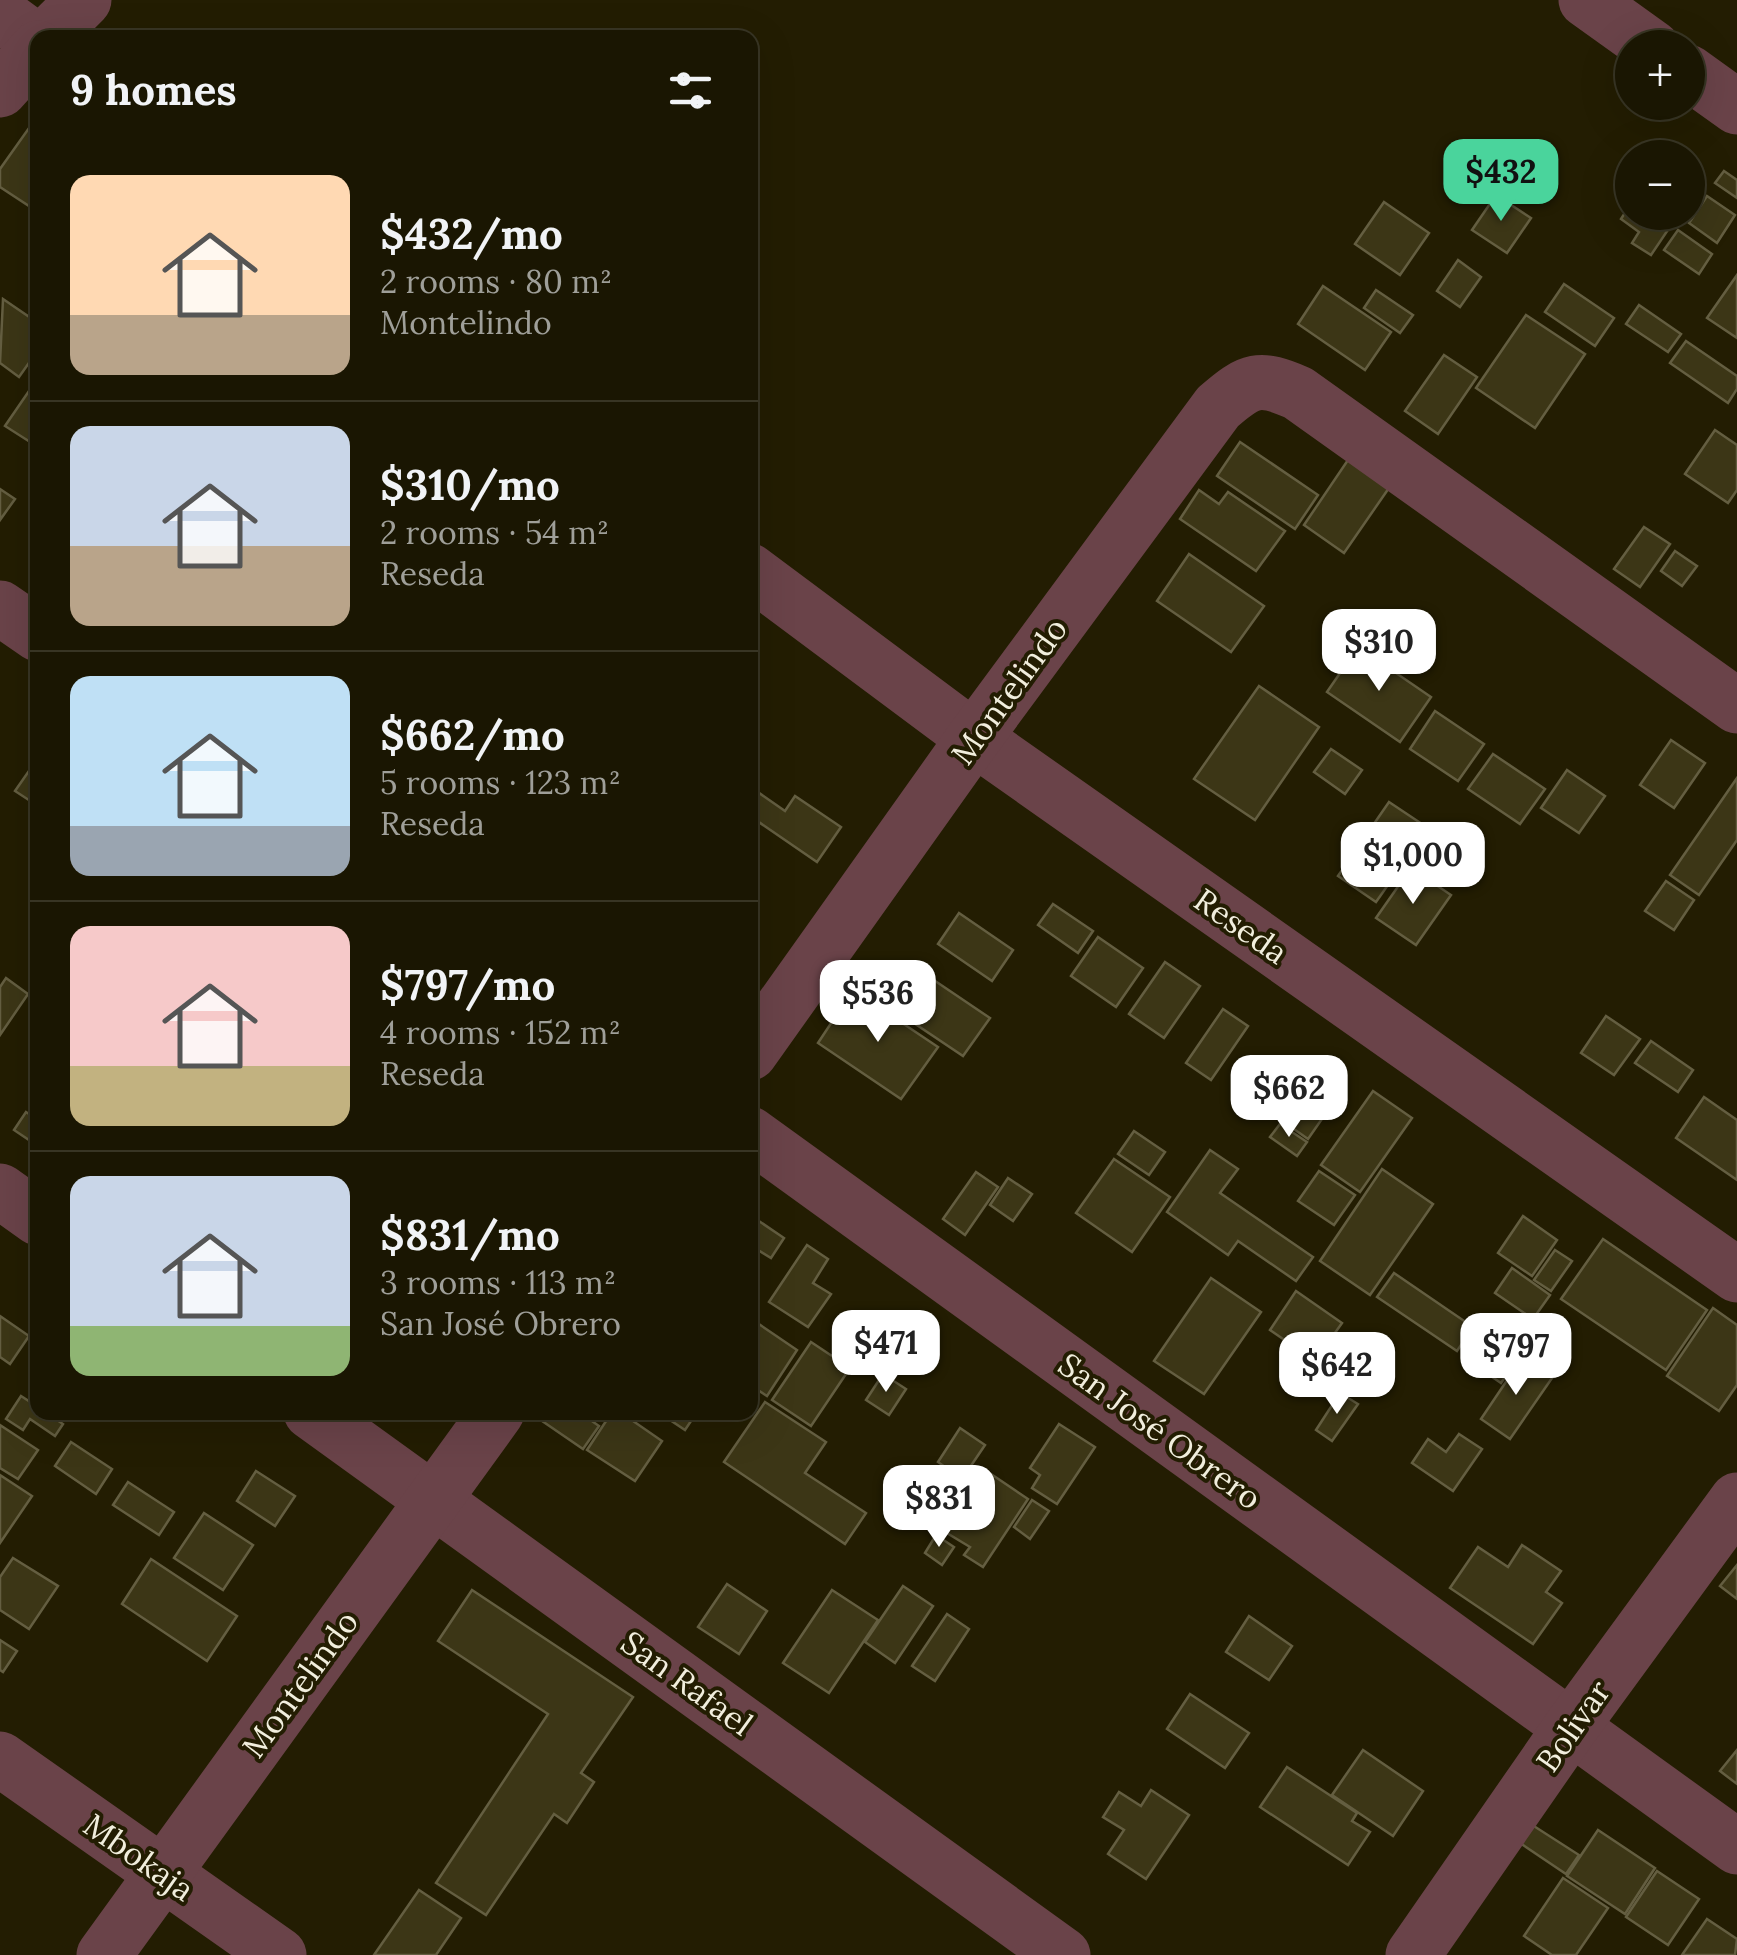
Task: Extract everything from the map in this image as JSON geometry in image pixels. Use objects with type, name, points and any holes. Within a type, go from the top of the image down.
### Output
[{"type":"street","points":[[54,30],[84,0]]},
{"type":"street","points":[[1586,0],[1628,30]]},
{"type":"street","points":[[0,14],[30,38]]},
{"type":"street","points":[[0,90],[30,54]]},
{"type":"street","points":[[1705,84],[1737,107]]},
{"type":"street","name":"Montelindo","points":[[758,1042],[974,738],[1218,407],[1242,385],[1270,381],[1298,393],[1737,706]]},
{"type":"street","name":"Reseda","points":[[758,577],[974,738],[1737,1275]]},
{"type":"street","points":[[0,608],[30,629]]},
{"type":"street","name":"San José Obrero","points":[[758,1140],[1737,1847]]},
{"type":"street","points":[[0,1192],[30,1213]]},
{"type":"street","name":"San Rafael","points":[[322,1420],[1062,1955]]},
{"type":"street","name":"Montelindo","points":[[104,1955],[491,1420]]},
{"type":"street","name":"Bolivar","points":[[1413,1955],[1570,1726],[1737,1500]]},
{"type":"street","name":"Mbokaja","points":[[0,1759],[279,1955]]},
{"type":"building","points":[[30,127],[29,206],[0,187],[0,169]]},
{"type":"building","points":[[1724,171],[1737,180],[1737,198],[1715,183]]},
{"type":"building","points":[[1496,195],[1531,218],[1507,253],[1472,230]]},
{"type":"building","points":[[1707,196],[1735,215],[1717,243],[1699,230],[1705,230]]},
{"type":"building","points":[[1384,202],[1429,233],[1400,275],[1355,244]]},
{"type":"building","points":[[1636,230],[1668,230],[1651,255],[1632,243],[1639,232]]},
{"type":"building","points":[[1678,230],[1712,254],[1699,274],[1664,250]]},
{"type":"building","points":[[1458,260],[1481,277],[1460,307],[1437,291]]},
{"type":"building","points":[[1737,275],[1737,338],[1707,318]]},
{"type":"building","points":[[1564,284],[1614,318],[1595,346],[1545,312]]},
{"type":"building","points":[[1323,286],[1391,332],[1365,370],[1298,324]]},
{"type":"building","points":[[1376,290],[1413,315],[1400,333],[1364,308]]},
{"type":"building","points":[[3,299],[30,318],[30,361],[19,377],[0,363]]},
{"type":"building","points":[[1639,305],[1681,334],[1668,352],[1626,324]]},
{"type":"building","points":[[1526,315],[1585,354],[1535,428],[1476,388]]},
{"type":"building","points":[[1686,341],[1737,376],[1737,389],[1728,403],[1670,363]]},
{"type":"building","points":[[1444,355],[1477,377],[1438,434],[1405,411]]},
{"type":"building","points":[[29,391],[30,392],[30,442],[5,426]]},
{"type":"building","points":[[1715,430],[1737,445],[1737,490],[1728,503],[1685,474]]},
{"type":"building","points":[[1240,442],[1318,495],[1295,529],[1217,476]]},
{"type":"building","points":[[1350,457],[1391,485],[1344,553],[1304,525]]},
{"type":"building","points":[[0,489],[15,499],[0,520]]},
{"type":"building","points":[[1199,490],[1219,504],[1228,492],[1285,531],[1256,571],[1180,519]]},
{"type":"building","points":[[1644,527],[1670,544],[1640,587],[1614,569]]},
{"type":"building","points":[[1675,551],[1697,566],[1682,586],[1661,571]]},
{"type":"building","points":[[1189,554],[1264,606],[1231,652],[1157,601]]},
{"type":"building","points":[[1358,647],[1431,697],[1400,742],[1327,692]]},
{"type":"building","points":[[1259,686],[1319,727],[1255,820],[1194,779]]},
{"type":"building","points":[[1435,711],[1484,744],[1458,781],[1410,749]]},
{"type":"building","points":[[1671,740],[1705,763],[1674,808],[1640,785]]},
{"type":"building","points":[[1331,749],[1362,770],[1345,794],[1314,772]]},
{"type":"building","points":[[1493,754],[1545,789],[1520,824],[1468,789]]},
{"type":"building","points":[[30,769],[30,801],[15,791]]},
{"type":"building","points":[[1567,770],[1605,796],[1579,833],[1541,808]]},
{"type":"building","points":[[1737,778],[1737,840],[1699,895],[1670,875]]},
{"type":"building","points":[[758,792],[785,811],[795,796],[841,827],[817,862],[758,821]]},
{"type":"building","points":[[1389,802],[1428,828],[1376,902],[1338,876]]},
{"type":"building","points":[[1411,868],[1451,895],[1416,945],[1376,918]]},
{"type":"building","points":[[1666,881],[1694,900],[1674,930],[1645,911]]},
{"type":"building","points":[[1053,904],[1093,931],[1078,953],[1038,925]]},
{"type":"building","points":[[959,913],[1013,950],[992,981],[938,944]]},
{"type":"building","points":[[1098,937],[1143,968],[1116,1007],[1071,976]]},
{"type":"building","points":[[1165,962],[1200,986],[1164,1038],[1129,1014]]},
{"type":"building","points":[[910,964],[990,1018],[963,1056],[884,1003]]},
{"type":"building","points":[[6,978],[28,994],[0,1035],[0,987]]},
{"type":"building","points":[[853,990],[938,1047],[901,1099],[818,1043]]},
{"type":"building","points":[[1223,1009],[1248,1026],[1211,1080],[1186,1063]]},
{"type":"building","points":[[1606,1016],[1640,1039],[1614,1075],[1581,1053]]},
{"type":"building","points":[[1651,1041],[1693,1070],[1678,1092],[1635,1063]]},
{"type":"building","points":[[1324,1078],[1342,1090],[1308,1139],[1291,1127]]},
{"type":"building","points":[[1373,1091],[1412,1118],[1360,1192],[1321,1165]]},
{"type":"building","points":[[1704,1097],[1737,1120],[1737,1180],[1676,1138]]},
{"type":"building","points":[[26,1112],[30,1115],[30,1141],[14,1130]]},
{"type":"building","points":[[1280,1124],[1307,1142],[1297,1156],[1270,1137]]},
{"type":"building","points":[[1134,1131],[1165,1152],[1149,1175],[1118,1154]]},
{"type":"building","points":[[1210,1150],[1238,1169],[1220,1193],[1313,1257],[1296,1281],[1238,1241],[1228,1255],[1167,1212]]},
{"type":"building","points":[[1114,1159],[1170,1197],[1132,1252],[1076,1213]]},
{"type":"building","points":[[1382,1169],[1433,1204],[1370,1295],[1320,1261]]},
{"type":"building","points":[[1319,1171],[1355,1195],[1334,1225],[1298,1201]]},
{"type":"building","points":[[976,1172],[998,1187],[965,1235],[943,1219]]},
{"type":"building","points":[[1008,1178],[1032,1194],[1013,1221],[990,1205]]},
{"type":"building","points":[[1523,1216],[1557,1240],[1532,1276],[1498,1253]]},
{"type":"building","points":[[758,1220],[784,1238],[771,1258],[758,1250]]},
{"type":"building","points":[[1603,1239],[1707,1310],[1666,1370],[1561,1299]]},
{"type":"building","points":[[807,1245],[828,1259],[813,1283],[831,1294],[808,1327],[769,1302]]},
{"type":"building","points":[[1555,1250],[1572,1261],[1551,1291],[1534,1280]]},
{"type":"building","points":[[1512,1268],[1550,1295],[1533,1319],[1495,1293]]},
{"type":"building","points":[[1394,1273],[1473,1327],[1457,1351],[1377,1297]]},
{"type":"building","points":[[1211,1278],[1261,1312],[1204,1394],[1154,1361]]},
{"type":"building","points":[[1296,1291],[1342,1323],[1315,1361],[1270,1330]]},
{"type":"building","points":[[1713,1308],[1737,1325],[1737,1385],[1719,1411],[1667,1376]]},
{"type":"building","points":[[0,1316],[29,1336],[10,1364],[0,1357]]},
{"type":"building","points":[[1509,1318],[1534,1335],[1501,1383],[1476,1366]]},
{"type":"building","points":[[758,1323],[797,1350],[767,1396],[758,1390]]},
{"type":"building","points":[[811,1342],[850,1368],[811,1426],[772,1400]]},
{"type":"building","points":[[1522,1358],[1552,1378],[1510,1439],[1481,1419]]},
{"type":"building","points":[[883,1374],[906,1389],[889,1415],[866,1400]]},
{"type":"building","points":[[1340,1393],[1358,1404],[1332,1441],[1316,1430]]},
{"type":"building","points":[[21,1396],[30,1402],[30,1419],[23,1430],[6,1419]]},
{"type":"building","points":[[765,1402],[826,1442],[805,1473],[866,1513],[845,1544],[724,1462],[753,1420],[758,1420]]},
{"type":"building","points":[[31,1420],[57,1420],[63,1424],[55,1436]]},
{"type":"building","points":[[541,1420],[590,1420],[599,1426],[583,1449]]},
{"type":"building","points":[[607,1420],[632,1420],[662,1441],[635,1481],[587,1450]]},
{"type":"building","points":[[670,1420],[692,1420],[685,1430]]},
{"type":"building","points":[[1059,1424],[1095,1447],[1057,1504],[1032,1488],[1040,1475],[1030,1468]]},
{"type":"building","points":[[0,1425],[38,1450],[18,1479],[0,1468]]},
{"type":"building","points":[[960,1428],[985,1445],[962,1479],[938,1462]]},
{"type":"building","points":[[1459,1434],[1482,1449],[1453,1491],[1412,1463],[1428,1439],[1446,1452]]},
{"type":"building","points":[[71,1442],[112,1469],[96,1494],[55,1466]]},
{"type":"building","points":[[256,1471],[295,1496],[275,1526],[237,1501]]},
{"type":"building","points":[[988,1472],[1028,1499],[983,1567],[964,1555],[970,1547],[947,1533]]},
{"type":"building","points":[[0,1475],[32,1496],[0,1543]]},
{"type":"building","points":[[128,1482],[174,1512],[159,1535],[113,1505]]},
{"type":"building","points":[[1032,1500],[1049,1511],[1030,1539],[1014,1527]]},
{"type":"building","points":[[204,1513],[253,1545],[223,1590],[174,1558]]},
{"type":"building","points":[[936,1535],[954,1547],[942,1565],[925,1553]]},
{"type":"building","points":[[1522,1545],[1561,1571],[1546,1592],[1562,1603],[1533,1644],[1450,1588],[1478,1547],[1508,1567]]},
{"type":"building","points":[[13,1558],[58,1586],[29,1629],[0,1610],[0,1577]]},
{"type":"building","points":[[151,1559],[237,1616],[207,1661],[122,1604]]},
{"type":"building","points":[[1737,1565],[1737,1599],[1720,1586]]},
{"type":"building","points":[[727,1584],[767,1611],[739,1654],[698,1627]]},
{"type":"building","points":[[903,1586],[933,1606],[895,1663],[865,1642]]},
{"type":"building","points":[[472,1590],[633,1697],[581,1773],[594,1782],[567,1823],[554,1814],[486,1915],[436,1883],[548,1714],[438,1641]]},
{"type":"building","points":[[832,1590],[878,1620],[829,1693],[783,1663]]},
{"type":"building","points":[[947,1614],[969,1629],[935,1681],[912,1666]]},
{"type":"building","points":[[1249,1616],[1292,1646],[1269,1680],[1226,1652]]},
{"type":"building","points":[[0,1640],[17,1651],[3,1672],[0,1670]]},
{"type":"building","points":[[1190,1694],[1249,1733],[1225,1768],[1167,1729]]},
{"type":"building","points":[[1363,1750],[1423,1791],[1393,1836],[1332,1795]]},
{"type":"building","points":[[1737,1750],[1737,1784],[1720,1771]]},
{"type":"building","points":[[1287,1767],[1357,1813],[1352,1821],[1370,1832],[1348,1865],[1260,1807]]},
{"type":"building","points":[[1151,1790],[1189,1815],[1146,1879],[1108,1854],[1124,1830],[1103,1817],[1119,1792],[1141,1806]]},
{"type":"building","points":[[1526,1821],[1579,1855],[1566,1874],[1514,1839]]},
{"type":"building","points":[[1598,1830],[1655,1868],[1625,1914],[1567,1876]]},
{"type":"building","points":[[1657,1871],[1699,1899],[1668,1945],[1626,1917]]},
{"type":"building","points":[[1563,1878],[1608,1908],[1576,1955],[1552,1955],[1524,1936]]},
{"type":"building","points":[[419,1890],[461,1918],[436,1955],[374,1955]]},
{"type":"building","points":[[1707,1919],[1737,1939],[1735,1955],[1682,1955]]}]
